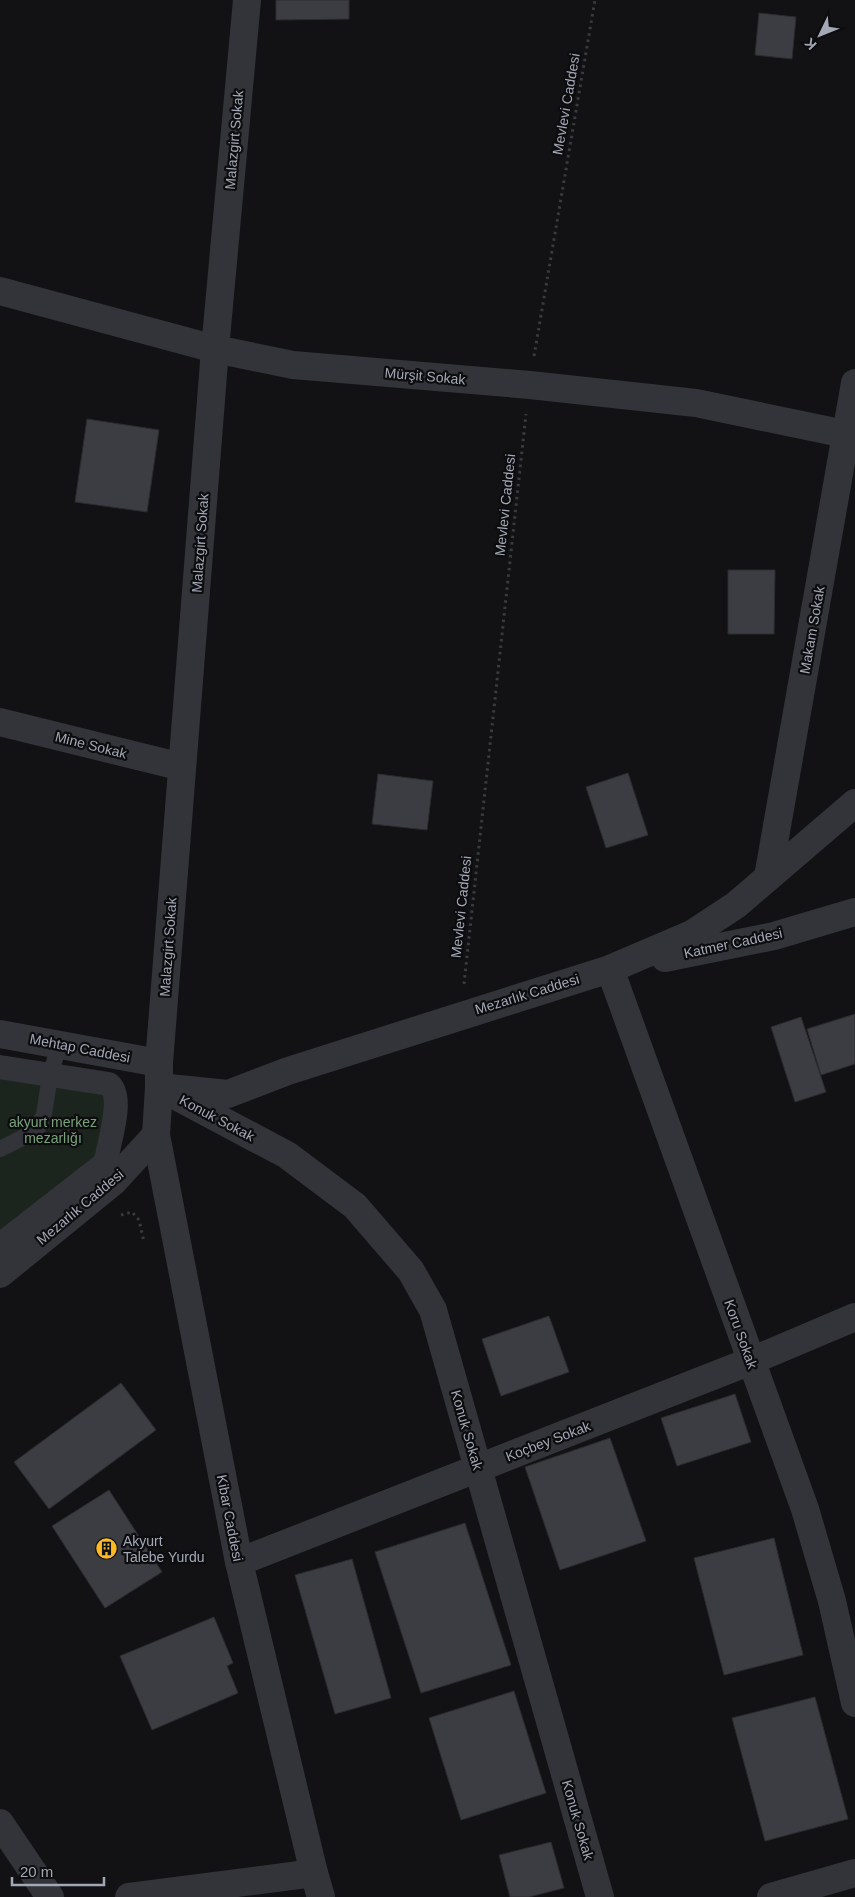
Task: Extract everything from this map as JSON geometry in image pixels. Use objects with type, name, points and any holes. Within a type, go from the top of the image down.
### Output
[{"type":"street","name":"Malazgirt Sokak","points":[[156,1135],[182,767],[215,349],[246,0]]},
{"type":"street","name":"Mürşit Sokak","points":[[0,291],[215,349],[294,365],[530,385],[696,403],[850,435]]},
{"type":"street","name":"Makam Sokak","points":[[768,877],[850,435],[855,383]]},
{"type":"street","name":"Mine Sokak","points":[[0,722],[182,767]]},
{"type":"street","name":"Mezarlık Caddesi","points":[[159,1075],[228,1094],[288,1071],[610,969],[692,934],[736,905],[855,803]]},
{"type":"street","name":"Katmer Caddesi","points":[[610,969],[774,936],[855,912]]},
{"type":"street","name":"Koru Sokak","points":[[610,969],[805,1509],[832,1601],[855,1703]]},
{"type":"street","name":"Mehtap Caddesi","points":[[0,1034],[59,1044],[159,1075]]},
{"type":"street","points":[[0,1067],[109,1084],[113,1088],[117,1102],[104,1164],[0,1245]]},
{"type":"street","name":"Konuk Sokak","points":[[159,1075],[287,1155],[355,1206],[411,1271],[433,1310],[600,1897]]},
{"type":"street","name":"Mezarlık Caddesi","points":[[0,1274],[113,1182],[156,1135]]},
{"type":"street","name":"Kibar Caddesi","points":[[156,1135],[239,1562],[318,1885]]},
{"type":"street","name":"Koçbey Sokak","points":[[239,1562],[751,1361],[855,1317]]},
{"type":"street","points":[[0,1823],[50,1897]]},
{"type":"street","points":[[771,1897],[855,1873]]},
{"type":"street","points":[[129,1897],[318,1885]]},
{"type":"lane","points":[[0,1149],[28,1135],[39,1126],[44,1114],[50,1076],[59,1044]]},
{"type":"path","name":"Mevlevi Caddesi","points":[[461,1015],[530,385],[595,0]]},
{"type":"path","points":[[117,1217],[132,1212],[139,1220],[146,1249]]},
{"type":"green space","name":"akyurt merkez mezarlığı","points":[[0,1065],[109,1088],[100,1161],[0,1240]]},
{"type":"building","points":[[276,0],[349,0],[349,19],[276,20]]},
{"type":"building","points":[[759,13],[796,17],[792,59],[755,55]]},
{"type":"building","points":[[87,419],[159,430],[147,512],[75,502]]},
{"type":"building","points":[[728,570],[775,570],[774,634],[728,634]]},
{"type":"building","points":[[628,773],[648,835],[606,848],[586,787]]},
{"type":"building","points":[[378,774],[433,781],[427,830],[372,824]]},
{"type":"building","points":[[855,1014],[855,1064],[821,1075],[807,1029]]},
{"type":"building","points":[[801,1017],[826,1092],[795,1102],[771,1027]]},
{"type":"building","points":[[549,1316],[569,1372],[501,1396],[482,1339]]},
{"type":"building","points":[[121,1383],[156,1430],[49,1509],[14,1462]]},
{"type":"building","points":[[735,1394],[751,1442],[677,1466],[661,1418]]},
{"type":"building","points":[[610,1438],[646,1541],[560,1570],[525,1467]]},
{"type":"building","name":"Akyurt Talebe Yurdu","points":[[109,1490],[162,1572],[105,1608],[52,1526]]},
{"type":"building","points":[[465,1523],[511,1665],[421,1693],[375,1552]]},
{"type":"building","points":[[774,1538],[803,1655],[724,1675],[694,1558]]},
{"type":"building","points":[[352,1559],[391,1698],[335,1714],[295,1575]]},
{"type":"building","points":[[214,1617],[233,1663],[227,1666],[238,1693],[152,1730],[120,1656]]},
{"type":"building","points":[[514,1691],[546,1793],[461,1820],[429,1718]]},
{"type":"building","points":[[815,1697],[848,1819],[765,1841],[732,1718]]},
{"type":"building","points":[[551,1842],[564,1888],[529,1897],[510,1897],[499,1855]]},
{"type":"place","name":"Akyurt Talebe Yurdu","points":[[107,1549]]}]
